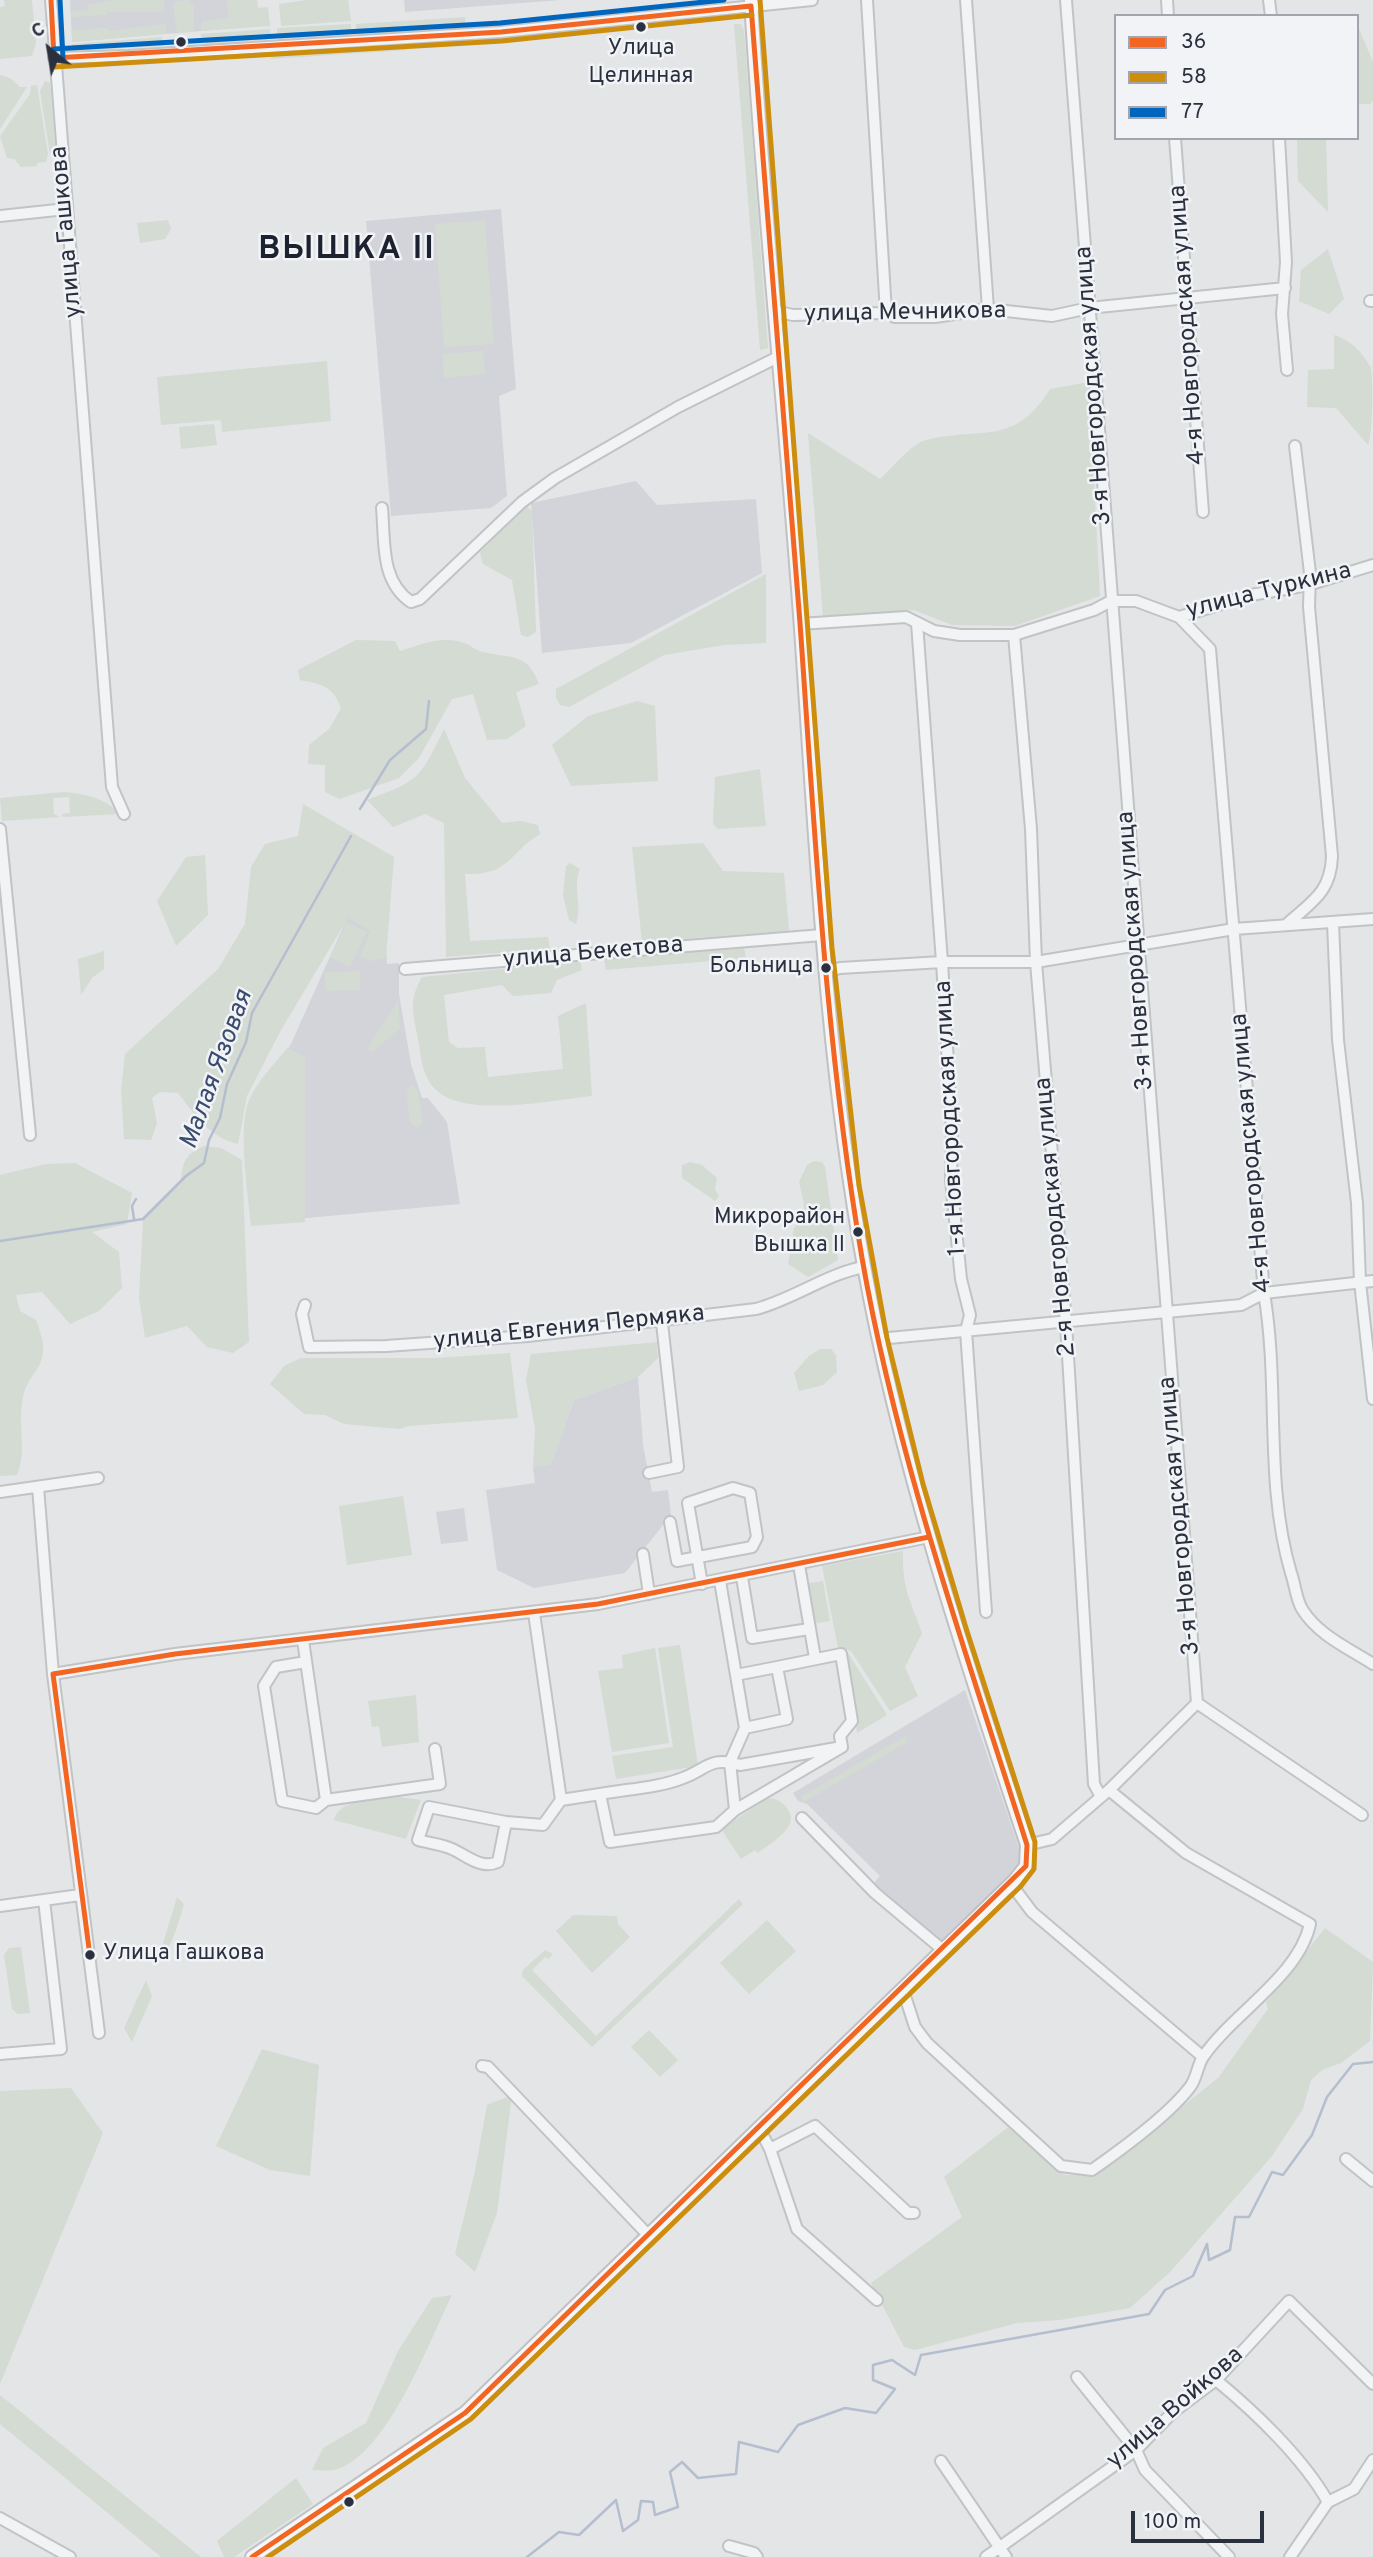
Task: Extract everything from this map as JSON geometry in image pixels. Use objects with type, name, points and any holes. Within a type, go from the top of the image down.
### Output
[{"type":"main road","points":[[253,2557],[465,2413],[760,2130],[1011,1884],[1026,1866],[1027,1845],[929,1537],[878,1339],[864,1267],[839,1101],[812,823],[800,624],[751,3]]},
{"type":"street","name":"улица Гашкова","points":[[51,0],[112,787],[124,814]]},
{"type":"street","points":[[54,58],[128,57],[501,32],[751,3],[812,0]]},
{"type":"street","points":[[867,0],[886,313]]},
{"type":"street","points":[[966,0],[988,309]]},
{"type":"street","name":"3-я Новгородская улица","points":[[1066,0],[1197,1703]]},
{"type":"street","name":"4-я Новгородская улица","points":[[1175,140],[1203,512]]},
{"type":"street","points":[[1279,140],[1286,288],[1282,314],[1287,370]]},
{"type":"street","points":[[0,216],[66,209]]},
{"type":"street","name":"улица Мечникова","points":[[774,311],[805,316],[886,313],[895,317],[935,317],[988,309],[1052,316],[1089,308],[1286,288]]},
{"type":"street","points":[[382,508],[388,573],[393,586],[411,602],[420,598],[522,502],[555,478],[678,407],[778,357]]},
{"type":"street","points":[[1286,925],[1323,892],[1331,876],[1308,585],[1310,573],[1295,446]]},
{"type":"street","name":"улица Туркина","points":[[800,624],[906,617],[934,631],[960,635],[1014,635],[1094,610],[1111,601],[1136,601],[1179,617],[1251,595],[1308,585],[1373,565]]},
{"type":"street","name":"4-я Новгородская улица","points":[[1179,617],[1210,649],[1264,1293],[1271,1334],[1273,1458],[1282,1541],[1302,1608],[1322,1632],[1373,1664]]},
{"type":"street","name":"1-я Новгородская улица","points":[[918,624],[942,962],[952,1132],[951,1180],[961,1279],[970,1315],[966,1331],[986,1612]]},
{"type":"street","name":"2-я Новгородская улица","points":[[1014,635],[1031,829],[1036,962],[1066,1323],[1094,1784],[1105,1793]]},
{"type":"street","points":[[0,829],[30,1135]]},
{"type":"street","points":[[825,972],[839,968],[942,962],[1036,962],[1234,929],[1373,919]]},
{"type":"street","points":[[1333,923],[1338,1040],[1357,1203],[1360,1282],[1373,1399]]},
{"type":"street","name":"улица Бекетова","points":[[405,969],[822,935]]},
{"type":"street","name":"улица Евгения Пермяка","points":[[305,1305],[302,1314],[309,1347],[386,1346],[662,1322],[766,1307],[785,1301],[846,1270],[864,1267]]},
{"type":"street","points":[[878,1339],[1165,1314],[1241,1305],[1264,1293],[1373,1281]]},
{"type":"street","points":[[649,1473],[678,1467],[662,1322]]},
{"type":"street","points":[[0,1492],[97,1478]]},
{"type":"street","points":[[38,1487],[53,1674],[99,2033]]},
{"type":"street","points":[[670,1522],[677,1561],[698,1558],[752,1547],[756,1542],[750,1493],[733,1488],[688,1503],[698,1558],[702,1584]]},
{"type":"street","points":[[53,1674],[175,1654],[534,1613],[742,1577],[929,1537]]},
{"type":"street","points":[[643,1554],[649,1594]]},
{"type":"street","points":[[799,1565],[815,1658]]},
{"type":"street","points":[[742,1577],[752,1638],[809,1629]]},
{"type":"street","points":[[720,1581],[745,1728],[730,1762],[735,1810]]},
{"type":"street","points":[[506,1822],[498,1862],[492,1865],[464,1858],[452,1849],[418,1840],[429,1807],[506,1822],[543,1825],[561,1800],[534,1613]]},
{"type":"street","points":[[303,1640],[326,1800]]},
{"type":"street","points":[[736,1675],[841,1654],[852,1721],[840,1736],[842,1747]]},
{"type":"street","points":[[306,1662],[276,1667],[264,1686],[282,1801],[316,1808],[326,1800],[440,1784],[435,1749]]},
{"type":"street","points":[[745,1728],[787,1719],[777,1667]]},
{"type":"street","points":[[1027,1845],[1052,1839],[1105,1793],[1197,1703],[1362,1815]]},
{"type":"street","points":[[561,1800],[684,1778],[705,1764],[730,1762],[740,1765],[768,1762],[842,1747]]},
{"type":"street","points":[[600,1794],[610,1842],[716,1827],[735,1810],[842,1747]]},
{"type":"street","points":[[903,1990],[915,2027],[956,2071],[1061,2166],[1092,2170],[1132,2142],[1191,2086],[1203,2057],[1284,1970],[1308,1937],[1310,1924],[1186,1853],[1105,1793]]},
{"type":"street","points":[[802,1818],[875,1893],[943,1951]]},
{"type":"street","points":[[1011,1884],[1032,1912],[1203,2057]]},
{"type":"street","points":[[0,1906],[80,1895]]},
{"type":"street","points":[[0,2054],[61,2049],[44,1900]]},
{"type":"street","points":[[482,2066],[488,2067],[649,2236]]},
{"type":"street","points":[[770,2148],[815,2126],[908,2213],[914,2213]]},
{"type":"street","points":[[760,2130],[770,2148],[797,2229],[877,2300]]},
{"type":"street","points":[[1346,2159],[1373,2181]]},
{"type":"street","name":"улица Войкова","points":[[986,2557],[1136,2450],[1172,2413],[1216,2380],[1289,2301],[1373,2384]]},
{"type":"street","points":[[1077,2376],[1136,2450],[1145,2470],[1229,2557]]},
{"type":"street","points":[[1216,2380],[1276,2438],[1319,2486],[1328,2502]]},
{"type":"street","points":[[1290,2557],[1328,2502],[1354,2488],[1373,2460]]},
{"type":"street","points":[[941,2461],[1006,2557]]},
{"type":"street","points":[[0,2518],[70,2557]]},
{"type":"street","points":[[729,2546],[754,2553],[757,2557]]},
{"type":"shaded area","points":[[4,0],[32,0],[36,43],[32,56],[0,59],[0,7],[5,6]]},
{"type":"shaded area","points":[[70,0],[257,0],[259,26],[72,42]]},
{"type":"shaded area","points":[[115,0],[164,0],[164,12],[107,12],[107,15],[71,17],[71,11],[88,10],[88,5]]},
{"type":"shaded area","points":[[187,0],[194,6],[194,32],[177,33],[173,2]]},
{"type":"shaded area","points":[[227,0],[257,0],[258,8],[268,7],[270,26],[200,31],[203,21],[229,18]]},
{"type":"shaded area","points":[[307,0],[348,0],[351,21],[281,26],[279,4]]},
{"type":"shaded area","points":[[404,0],[561,0],[405,12]]},
{"type":"shaded area","points":[[465,17],[465,24],[456,27],[362,36],[356,31],[356,24]]},
{"type":"shaded area","points":[[166,24],[166,34],[72,42],[72,30],[108,28],[109,31]]},
{"type":"shaded area","points":[[351,24],[351,32],[346,36],[281,39],[277,36],[277,28]]},
{"type":"shaded area","points":[[734,24],[741,24],[744,30],[768,348],[760,350]]},
{"type":"shaded area","points":[[270,29],[266,40],[206,44],[200,34]]},
{"type":"shaded area","points":[[1359,29],[1373,62],[1373,100],[1370,104],[1359,104]]},
{"type":"shaded area","points":[[162,37],[163,46],[74,51],[72,44]]},
{"type":"shaded area","points":[[403,46],[407,50],[270,59],[275,53]]},
{"type":"shaded area","points":[[0,75],[10,78],[20,87],[27,87],[0,129]]},
{"type":"shaded area","points":[[45,81],[50,83],[56,154],[50,154],[40,91]]},
{"type":"shaded area","points":[[37,85],[48,154],[46,162],[37,163],[37,166],[21,167],[14,159],[7,158],[0,136],[30,94],[31,86]]},
{"type":"shaded area","points":[[1297,140],[1326,140],[1328,212],[1298,181]]},
{"type":"shaded area","points":[[501,209],[516,389],[499,396],[507,496],[491,508],[391,516],[366,221]]},
{"type":"shaded area","points":[[168,220],[171,229],[165,239],[140,243],[137,223]]},
{"type":"shaded area","points":[[485,220],[494,344],[444,348],[435,224]]},
{"type":"shaded area","points":[[1328,249],[1344,299],[1329,314],[1299,301],[1301,270]]},
{"type":"shaded area","points":[[1334,335],[1356,348],[1371,368],[1372,419],[1368,445],[1336,408],[1307,407],[1308,370],[1334,369]]},
{"type":"shaded area","points":[[483,351],[485,374],[444,378],[442,354]]},
{"type":"shaded area","points":[[327,361],[331,421],[222,432],[221,420],[161,425],[157,377]]},
{"type":"shaded area","points":[[1089,382],[1100,596],[1015,626],[952,625],[914,610],[823,617],[808,433],[880,479],[920,442],[1009,427],[1037,408],[1050,389]]},
{"type":"shaded area","points":[[214,424],[217,445],[181,449],[179,427]]},
{"type":"shaded area","points":[[636,481],[657,505],[756,499],[762,573],[631,643],[542,653],[531,503]]},
{"type":"shaded area","points":[[527,506],[532,511],[536,632],[528,637],[521,635],[512,580],[483,564],[480,552]]},
{"type":"shaded area","points":[[766,574],[766,643],[724,645],[664,655],[569,707],[560,705],[556,698],[556,689]]},
{"type":"shaded area","points":[[356,640],[395,641],[400,651],[432,642],[456,641],[480,651],[524,662],[539,684],[516,692],[526,726],[507,739],[487,740],[473,694],[452,699],[419,758],[399,778],[340,799],[325,792],[325,765],[308,764],[309,745],[330,728],[341,708],[326,687],[300,680],[298,670]]},
{"type":"shaded area","points":[[637,701],[655,706],[658,781],[571,786],[552,745],[588,716]]},
{"type":"shaded area","points":[[444,729],[465,778],[502,823],[521,821],[538,825],[540,834],[500,867],[491,871],[465,874],[470,941],[548,937],[550,949],[446,957],[444,823],[425,814],[393,827],[367,800],[398,788],[416,776],[429,759]]},
{"type":"shaded area","points":[[760,769],[766,826],[718,829],[713,824],[715,777]]},
{"type":"shaded area","points":[[64,792],[101,801],[119,814],[63,817],[62,814],[70,813],[69,797],[53,798],[54,814],[60,817],[2,821],[0,798]]},
{"type":"shaded area","points":[[303,804],[394,857],[386,958],[371,961],[360,957],[370,931],[348,918],[281,1030],[247,1096],[238,1144],[211,1131],[178,1093],[160,1092],[152,1098],[157,1123],[151,1140],[124,1139],[121,1090],[125,1054],[218,969],[245,924],[251,867],[265,844],[298,836]]},
{"type":"shaded area","points":[[703,843],[723,871],[784,873],[789,931],[642,942],[632,847]]},
{"type":"shaded area","points":[[205,855],[208,915],[176,946],[157,901],[186,857]]},
{"type":"shaded area","points":[[570,863],[580,869],[576,924],[569,920],[563,895],[566,866]]},
{"type":"shaded area","points":[[349,914],[384,921],[387,964],[399,963],[399,994],[411,1064],[422,1098],[428,1098],[447,1122],[460,1204],[252,1223],[247,1108],[291,1044]]},
{"type":"shaded area","points":[[347,922],[367,932],[350,967],[330,957]]},
{"type":"shaded area","points":[[744,948],[746,958],[606,970],[604,959]]},
{"type":"shaded area","points":[[104,951],[104,969],[92,978],[81,995],[78,959]]},
{"type":"shaded area","points":[[580,961],[582,970],[557,980],[551,993],[513,996],[502,985],[444,995],[449,1042],[458,1048],[485,1047],[488,1077],[563,1069],[558,1016],[586,1003],[592,1096],[487,1105],[448,1098],[435,1089],[423,1068],[414,1017],[414,994],[422,977]]},
{"type":"shaded area","points":[[360,971],[360,990],[325,991],[325,972]]},
{"type":"shaded area","points":[[398,1001],[400,1029],[371,1053],[367,1048]]},
{"type":"shaded area","points":[[287,1048],[305,1057],[305,1222],[251,1226],[244,1149],[247,1106],[259,1083]]},
{"type":"shaded area","points":[[412,1084],[418,1091],[423,1122],[418,1128],[410,1122],[406,1091]]},
{"type":"shaded area","points":[[204,1146],[221,1148],[242,1160],[249,1342],[233,1353],[207,1347],[187,1326],[145,1338],[139,1298],[143,1219],[181,1183],[186,1160]]},
{"type":"shaded area","points":[[814,1161],[822,1162],[825,1167],[838,1260],[808,1277],[788,1264],[794,1228],[803,1218],[804,1203],[799,1182],[807,1165]]},
{"type":"shaded area","points":[[690,1162],[702,1165],[717,1178],[715,1190],[719,1196],[715,1201],[682,1178],[682,1165]]},
{"type":"shaded area","points":[[75,1163],[132,1193],[127,1224],[92,1232],[119,1252],[122,1288],[99,1311],[70,1324],[42,1292],[16,1295],[20,1311],[36,1320],[43,1353],[24,1395],[21,1412],[22,1448],[17,1475],[0,1476],[0,1175],[46,1164]]},
{"type":"shaded area","points":[[657,1342],[658,1358],[638,1377],[574,1400],[551,1464],[533,1467],[535,1428],[526,1380],[531,1354]]},
{"type":"shaded area","points":[[820,1349],[831,1349],[836,1355],[837,1372],[823,1385],[799,1391],[794,1373],[809,1356]]},
{"type":"shaded area","points":[[510,1353],[518,1418],[408,1426],[400,1429],[344,1424],[325,1415],[304,1414],[270,1384],[284,1366],[301,1358],[436,1358]]},
{"type":"shaded area","points":[[638,1377],[643,1445],[652,1492],[668,1490],[671,1515],[625,1573],[534,1588],[497,1570],[486,1490],[535,1483],[533,1467],[551,1464],[574,1400]]},
{"type":"shaded area","points":[[403,1496],[412,1555],[347,1565],[339,1506]]},
{"type":"shaded area","points":[[464,1508],[468,1541],[441,1544],[436,1512]]},
{"type":"shaded area","points":[[903,1551],[905,1585],[922,1633],[905,1667],[918,1696],[890,1711],[851,1651],[838,1648],[822,1566]]},
{"type":"shaded area","points":[[823,1581],[830,1621],[811,1624],[804,1584]]},
{"type":"shaded area","points":[[680,1645],[698,1766],[616,1779],[612,1756],[673,1747],[658,1648]]},
{"type":"shaded area","points":[[655,1648],[669,1743],[612,1752],[598,1671],[623,1668],[622,1655]]},
{"type":"shaded area","points":[[848,1653],[887,1715],[857,1733]]},
{"type":"shaded area","points":[[965,1690],[1019,1848],[1019,1861],[1012,1876],[942,1944],[874,1883],[880,1876],[807,1804],[798,1801],[793,1793]]},
{"type":"shaded area","points":[[416,1695],[419,1742],[382,1747],[379,1726],[372,1727],[368,1701]]},
{"type":"shaded area","points":[[907,1735],[908,1742],[804,1802],[800,1797]]},
{"type":"shaded area","points":[[399,1797],[421,1800],[406,1839],[334,1820],[337,1812],[352,1803]]},
{"type":"shaded area","points":[[768,1798],[781,1802],[787,1808],[791,1815],[790,1822],[776,1840],[758,1853],[755,1850],[741,1859],[723,1832],[724,1827]]},
{"type":"shaded area","points":[[177,1897],[184,1904],[180,1919],[171,1942],[158,1960]]},
{"type":"shaded area","points":[[739,1899],[743,1904],[592,2047],[522,1976],[523,1970],[545,1950],[553,1954],[548,1959],[545,1957],[532,1970],[596,2036]]},
{"type":"shaded area","points":[[573,1915],[617,1916],[618,1924],[630,1937],[592,1973],[556,1931]]},
{"type":"shaded area","points":[[767,1920],[796,1951],[749,1994],[720,1963]]},
{"type":"shaded area","points":[[1325,1928],[1373,1962],[1370,2041],[1341,2063],[1322,2070],[1311,2080],[1303,2109],[1272,2156],[1171,2271],[1130,2308],[1060,2320],[1017,2323],[915,2350],[904,2347],[871,2283],[962,2217],[944,2177],[1008,2127],[1065,2175],[1097,2175],[1218,2078],[1268,2009],[1266,2002]]},
{"type":"shaded area","points":[[21,1947],[30,2013],[18,2014],[12,2009],[4,1955],[9,1948]]},
{"type":"shaded area","points":[[146,1980],[152,1996],[132,2042],[124,2028]]},
{"type":"shaded area","points":[[649,2030],[678,2060],[660,2077],[631,2047]]},
{"type":"shaded area","points":[[262,2049],[319,2065],[310,2176],[270,2170],[216,2146]]},
{"type":"shaded area","points":[[71,2088],[103,2133],[0,2384],[0,2091]]},
{"type":"shaded area","points":[[512,2095],[497,2213],[475,2272],[455,2254],[475,2171],[487,2105]]},
{"type":"shaded area","points":[[452,2295],[404,2395],[372,2444],[353,2461],[334,2470],[312,2470],[323,2448],[366,2423],[398,2351],[432,2298]]},
{"type":"shaded area","points":[[0,2395],[201,2557],[161,2557],[0,2424]]},
{"type":"shaded area","points":[[296,2478],[313,2504],[234,2557],[224,2557],[217,2541]]},
{"type":"waterway","points":[[360,809],[390,760],[426,729],[429,701]]},
{"type":"waterway","name":"Малая Язовая","points":[[0,1241],[143,1219],[186,1176],[204,1163],[209,1140],[220,1118],[227,1084],[246,1042],[252,1013],[351,836]]},
{"type":"waterway","name":"Малая Язовая","points":[[134,1219],[132,1206],[136,1199]]},
{"type":"waterway","points":[[527,2557],[559,2532],[579,2535],[616,2500],[623,2531],[638,2520],[641,2501],[653,2502],[655,2515],[678,2507],[670,2472],[682,2462],[698,2478],[736,2474],[739,2442],[778,2452],[798,2425],[845,2408],[876,2413],[895,2389],[873,2380],[873,2365],[892,2360],[915,2375],[921,2355],[1149,2314],[1165,2290],[1193,2276],[1207,2244],[1209,2260],[1230,2250],[1235,2217],[1249,2217],[1272,2172],[1283,2175],[1312,2135],[1327,2097],[1353,2064],[1373,2062]]},
{"type":"transit line","name":"36","points":[[51,0],[54,58]]},
{"type":"transit line","name":"77","points":[[60,0],[63,58]]},
{"type":"transit line","name":"77","points":[[54,49],[500,23],[724,0]]},
{"type":"transit line","name":"58","points":[[268,2557],[471,2419],[1021,1886],[1034,1869],[1035,1842],[923,1484],[887,1338],[859,1185],[832,948],[760,0]]},
{"type":"transit line","name":"36","points":[[54,58],[501,32],[751,6]]},
{"type":"transit line","name":"36","points":[[252,2557],[465,2413],[1026,1866],[1027,1845],[957,1627],[894,1407],[862,1258],[850,1179],[823,942],[751,6]]},
{"type":"transit line","name":"58","points":[[54,67],[502,41],[752,15]]},
{"type":"transit line","name":"36","points":[[53,1674],[175,1654],[598,1604],[929,1537]]},
{"type":"transit line","name":"36","points":[[53,1674],[90,1956]]},
{"type":"place","name":"Улица Целинная","points":[[641,27]]},
{"type":"place","name":"Больница","points":[[826,968]]},
{"type":"place","name":"Микрорайон Вышка II","points":[[858,1232]]},
{"type":"place","name":"Улица Гашкова","points":[[90,1955]]},
{"type":"district","name":"ВЫШКА II","points":[[347,252]]}]
